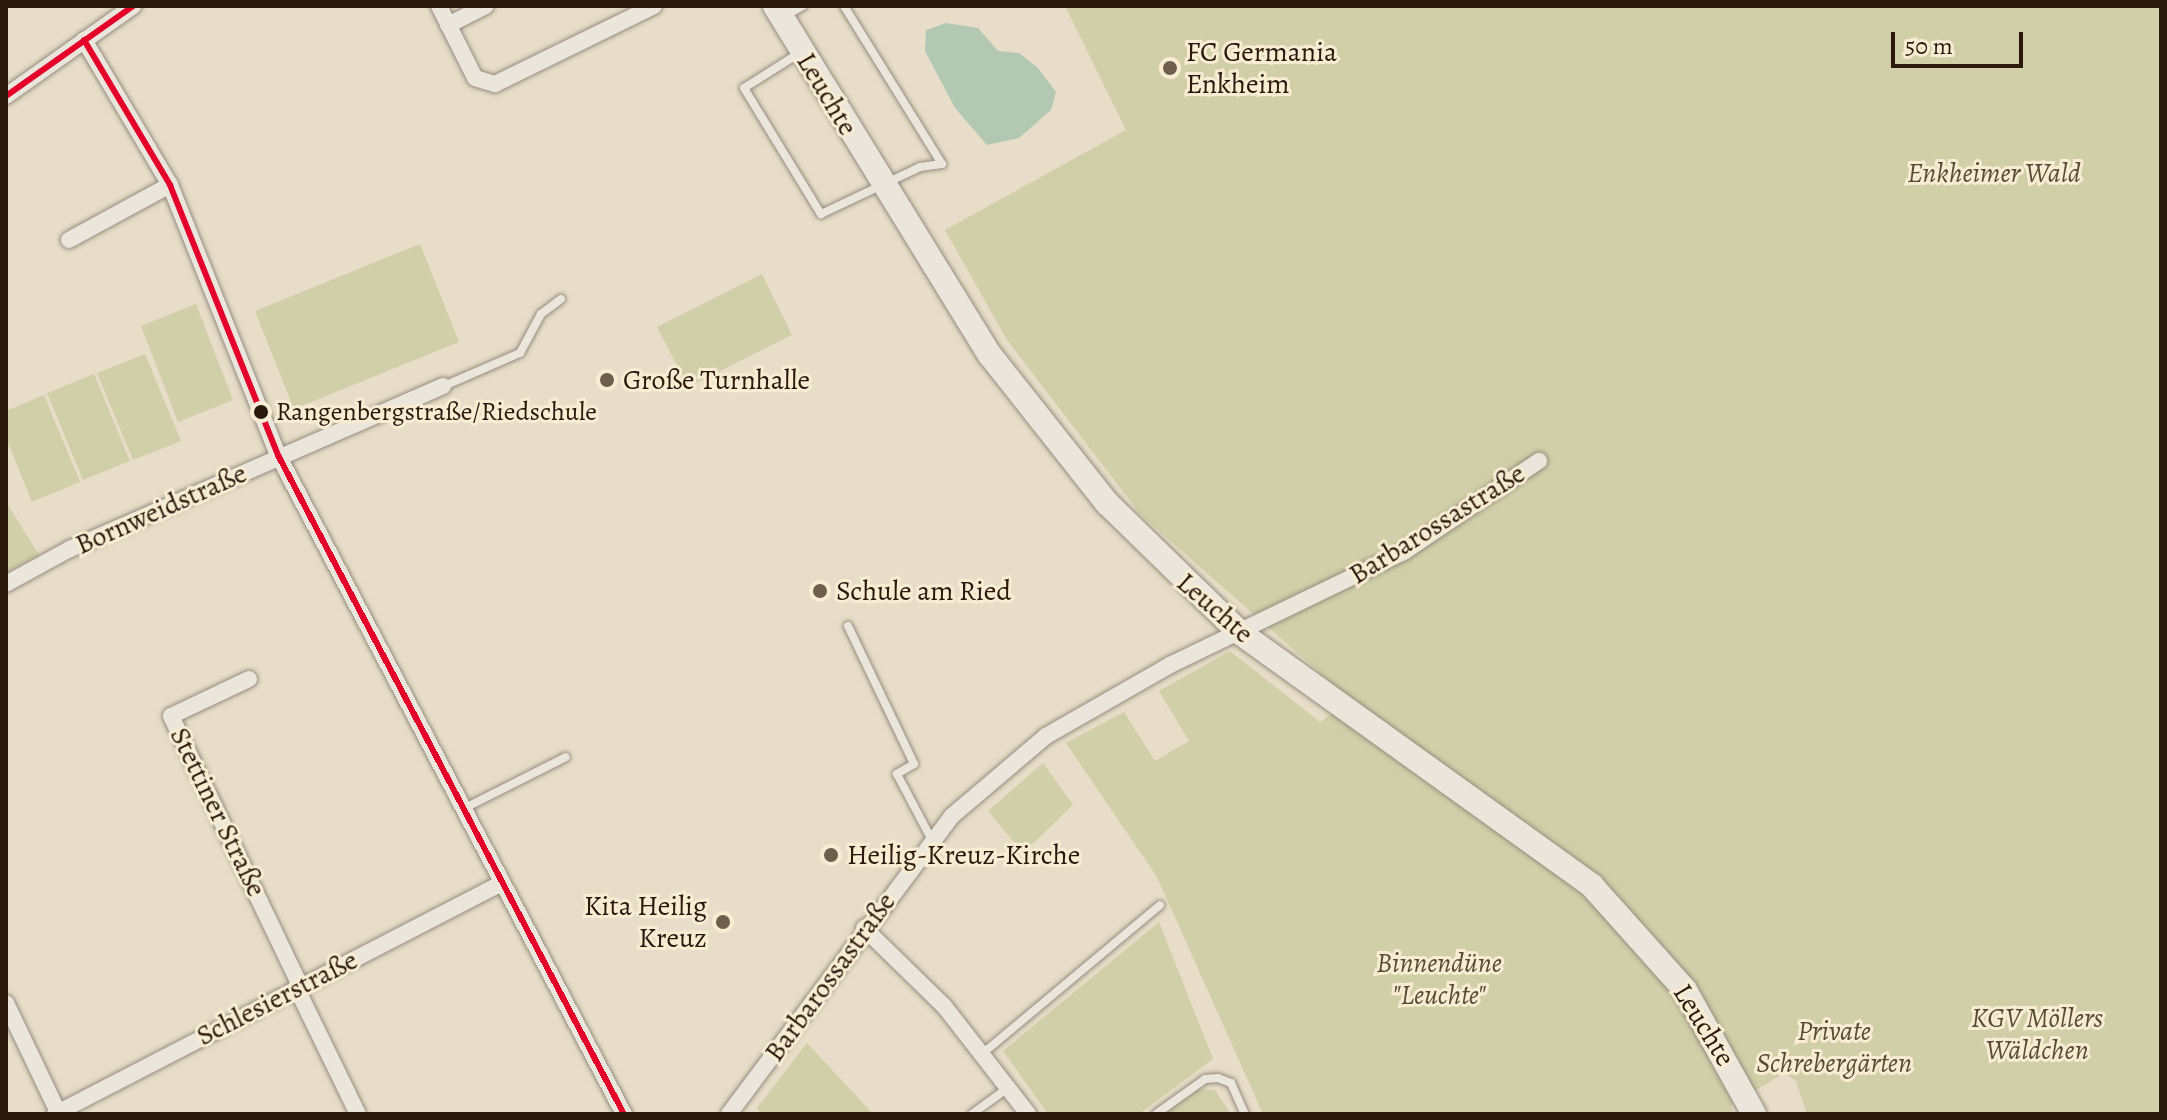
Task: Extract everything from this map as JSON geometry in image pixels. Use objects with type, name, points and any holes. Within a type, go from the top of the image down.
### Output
[{"type":"street","points":[[6,96],[133,6]]},
{"type":"street","points":[[439,6],[475,78],[495,84],[654,6]]},
{"type":"street","points":[[448,25],[486,6]]},
{"type":"street","name":"Leuchte","points":[[787,10],[801,52],[882,187],[1033,416],[1145,543],[1239,632],[1592,886],[1685,990],[1754,1114]]},
{"type":"street","points":[[84,40],[170,185],[279,457],[500,884],[624,1114]]},
{"type":"street","points":[[69,240],[170,185]]},
{"type":"street","name":"Bornweidstraße","points":[[6,584],[279,457],[443,386]]},
{"type":"street","name":"Barbarossastraße","points":[[729,1114],[932,840],[1046,736],[1239,632],[1404,552],[1539,461]]},
{"type":"street","name":"Stettiner Straße","points":[[249,679],[171,716],[358,1114]]},
{"type":"street","name":"Schlesierstraße","points":[[57,1113],[500,884]]},
{"type":"street","points":[[864,928],[982,1054],[1028,1114]]},
{"type":"street","points":[[6,1003],[57,1113]]},
{"type":"lane","points":[[801,52],[744,88],[816,209],[834,213],[882,187],[942,164],[844,6]]},
{"type":"lane","name":"Bornweidstraße","points":[[443,386],[520,353],[541,314],[561,299]]},
{"type":"lane","points":[[848,626],[914,764],[897,774],[932,840]]},
{"type":"lane","points":[[463,809],[566,757]]},
{"type":"lane","points":[[982,1054],[1160,905]]},
{"type":"lane","points":[[1156,1114],[1205,1079],[1218,1078],[1231,1083],[1245,1114]]},
{"type":"lane","points":[[972,1114],[1009,1087]]},
{"type":"green space","points":[[1065,6],[2161,6],[2161,1114],[1807,1114],[1796,1081],[1784,1073],[1731,1105],[1733,1114],[1263,1114],[1157,877],[1066,743],[1124,712],[1155,761],[1189,741],[1159,691],[1230,651],[1320,722],[1351,700],[1141,515],[1007,340],[945,230],[1126,130]]},
{"type":"green space","points":[[420,244],[459,342],[294,409],[255,311]]},
{"type":"green space","points":[[762,274],[792,335],[688,387],[657,327]]},
{"type":"green space","points":[[196,304],[233,400],[178,422],[141,326]]},
{"type":"green space","points":[[145,354],[181,441],[133,460],[97,373]]},
{"type":"green space","points":[[94,374],[130,461],[83,480],[47,393]]},
{"type":"green space","points":[[44,395],[80,482],[32,502],[6,438],[6,411]]},
{"type":"green space","points":[[6,502],[39,555],[6,573]]},
{"type":"green space","points":[[1043,763],[1073,805],[1023,853],[988,811]]},
{"type":"green space","points":[[1159,922],[1213,1059],[1139,1114],[1048,1114],[1003,1051]]},
{"type":"green space","points":[[807,1043],[873,1114],[761,1114],[757,1108]]},
{"type":"green space","points":[[1199,1089],[1215,1090],[1231,1114],[1164,1114]]},
{"type":"shaded area","points":[[946,23],[978,28],[998,51],[1019,53],[1037,67],[1056,92],[1051,110],[1019,138],[987,145],[955,108],[925,51],[926,30]]},
{"type":"transit line","points":[[6,96],[133,6]]},
{"type":"transit line","points":[[84,40],[170,185],[279,457],[624,1114]]},
{"type":"place","name":"FC Germania Enkheim","points":[[1170,68]]},
{"type":"place","name":"Große Turnhalle","points":[[607,380]]},
{"type":"place","name":"Rangenbergstraße/Riedschule","points":[[261,412]]},
{"type":"place","name":"Schule am Ried","points":[[820,591]]},
{"type":"place","name":"Heilig-Kreuz-Kirche","points":[[831,855]]},
{"type":"place","name":"Kita Heilig Kreuz","points":[[723,922]]},
{"type":"park label","name":"Enkheimer Wald","points":[[1994,173]]},
{"type":"park label","name":"Binnendüne \"Leuchte\"","points":[[1439,979]]},
{"type":"park label","name":"KGV Möllers Wäldchen","points":[[2037,1034]]},
{"type":"park label","name":"Private Schrebergärten","points":[[1834,1047]]}]
